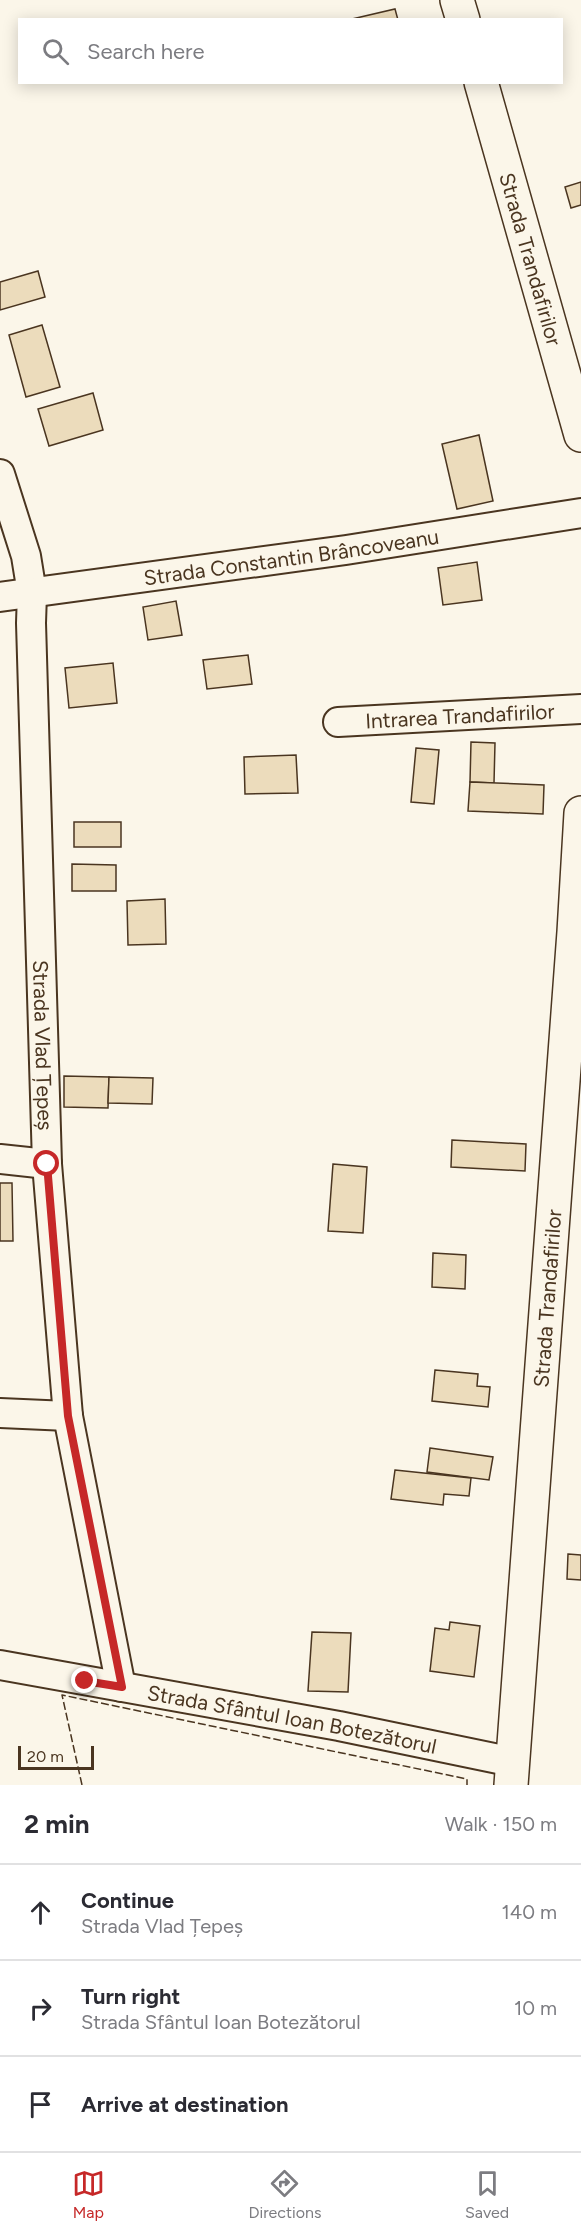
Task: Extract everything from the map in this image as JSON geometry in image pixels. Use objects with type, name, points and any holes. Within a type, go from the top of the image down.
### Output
[{"type":"main road","points":[[457,0],[462,18]]},
{"type":"main road","name":"Strada Trandafirilor","points":[[482,84],[581,435]]},
{"type":"main road","name":"Strada Trandafirilor","points":[[512,1773],[581,813]]},
{"type":"street","name":"Strada Vlad Țepeș","points":[[0,474],[26,556],[32,593],[47,1164],[68,1416],[122,1687]]},
{"type":"street","name":"Strada Constantin Brâncoveanu","points":[[0,597],[346,550],[581,513]]},
{"type":"street","name":"Intrarea Trandafirilor","points":[[338,722],[581,709]]},
{"type":"street","points":[[0,1159],[47,1164]]},
{"type":"street","points":[[0,1413],[68,1416]]},
{"type":"street","name":"Strada Sfântul Ioan Botezătorul","points":[[0,1665],[339,1726],[512,1773]]},
{"type":"building","points":[[395,9],[397,18],[356,18]]},
{"type":"building","points":[[581,182],[581,205],[571,208],[565,187]]},
{"type":"building","points":[[38,271],[45,297],[0,310],[0,282]]},
{"type":"building","points":[[42,325],[60,387],[26,397],[9,335]]},
{"type":"building","points":[[93,393],[103,430],[49,446],[38,409]]},
{"type":"building","points":[[479,435],[493,501],[457,509],[442,444]]},
{"type":"building","points":[[477,562],[482,600],[443,605],[438,568]]},
{"type":"building","points":[[176,601],[182,635],[148,640],[143,607]]},
{"type":"building","points":[[248,655],[252,684],[207,689],[203,660]]},
{"type":"building","points":[[113,663],[117,703],[69,708],[65,668]]},
{"type":"building","points":[[471,742],[495,743],[494,783],[470,782]]},
{"type":"building","points":[[416,748],[439,750],[434,804],[411,802]]},
{"type":"building","points":[[296,755],[298,793],[245,794],[244,757]]},
{"type":"building","points":[[470,782],[544,785],[543,814],[468,811]]},
{"type":"building","points":[[74,822],[121,822],[121,847],[74,847]]},
{"type":"building","points":[[72,864],[116,865],[116,891],[72,891]]},
{"type":"building","points":[[165,899],[166,944],[128,945],[127,901]]},
{"type":"building","points":[[64,1076],[109,1077],[108,1108],[64,1107]]},
{"type":"building","points":[[109,1077],[153,1078],[152,1104],[108,1103]]},
{"type":"building","points":[[452,1140],[526,1144],[525,1171],[451,1167]]},
{"type":"building","points":[[333,1164],[367,1167],[363,1233],[328,1231]]},
{"type":"building","points":[[0,1183],[12,1183],[13,1241],[0,1241]]},
{"type":"building","points":[[433,1253],[466,1255],[465,1289],[432,1287]]},
{"type":"building","points":[[435,1370],[478,1374],[477,1386],[490,1387],[488,1407],[432,1401]]},
{"type":"building","points":[[430,1448],[493,1457],[489,1480],[427,1472]]},
{"type":"building","points":[[395,1470],[471,1478],[469,1496],[444,1494],[443,1505],[391,1499]]},
{"type":"building","points":[[568,1554],[581,1555],[581,1580],[567,1579]]},
{"type":"building","points":[[450,1622],[480,1626],[474,1677],[430,1671],[435,1628],[449,1630]]},
{"type":"building","points":[[312,1632],[351,1633],[348,1692],[308,1691]]},
{"type":"fence","points":[[82,1785],[62,1695],[467,1779],[467,1785]]},
{"type":"route","points":[[47,1164],[68,1416],[122,1687],[85,1681]]}]
